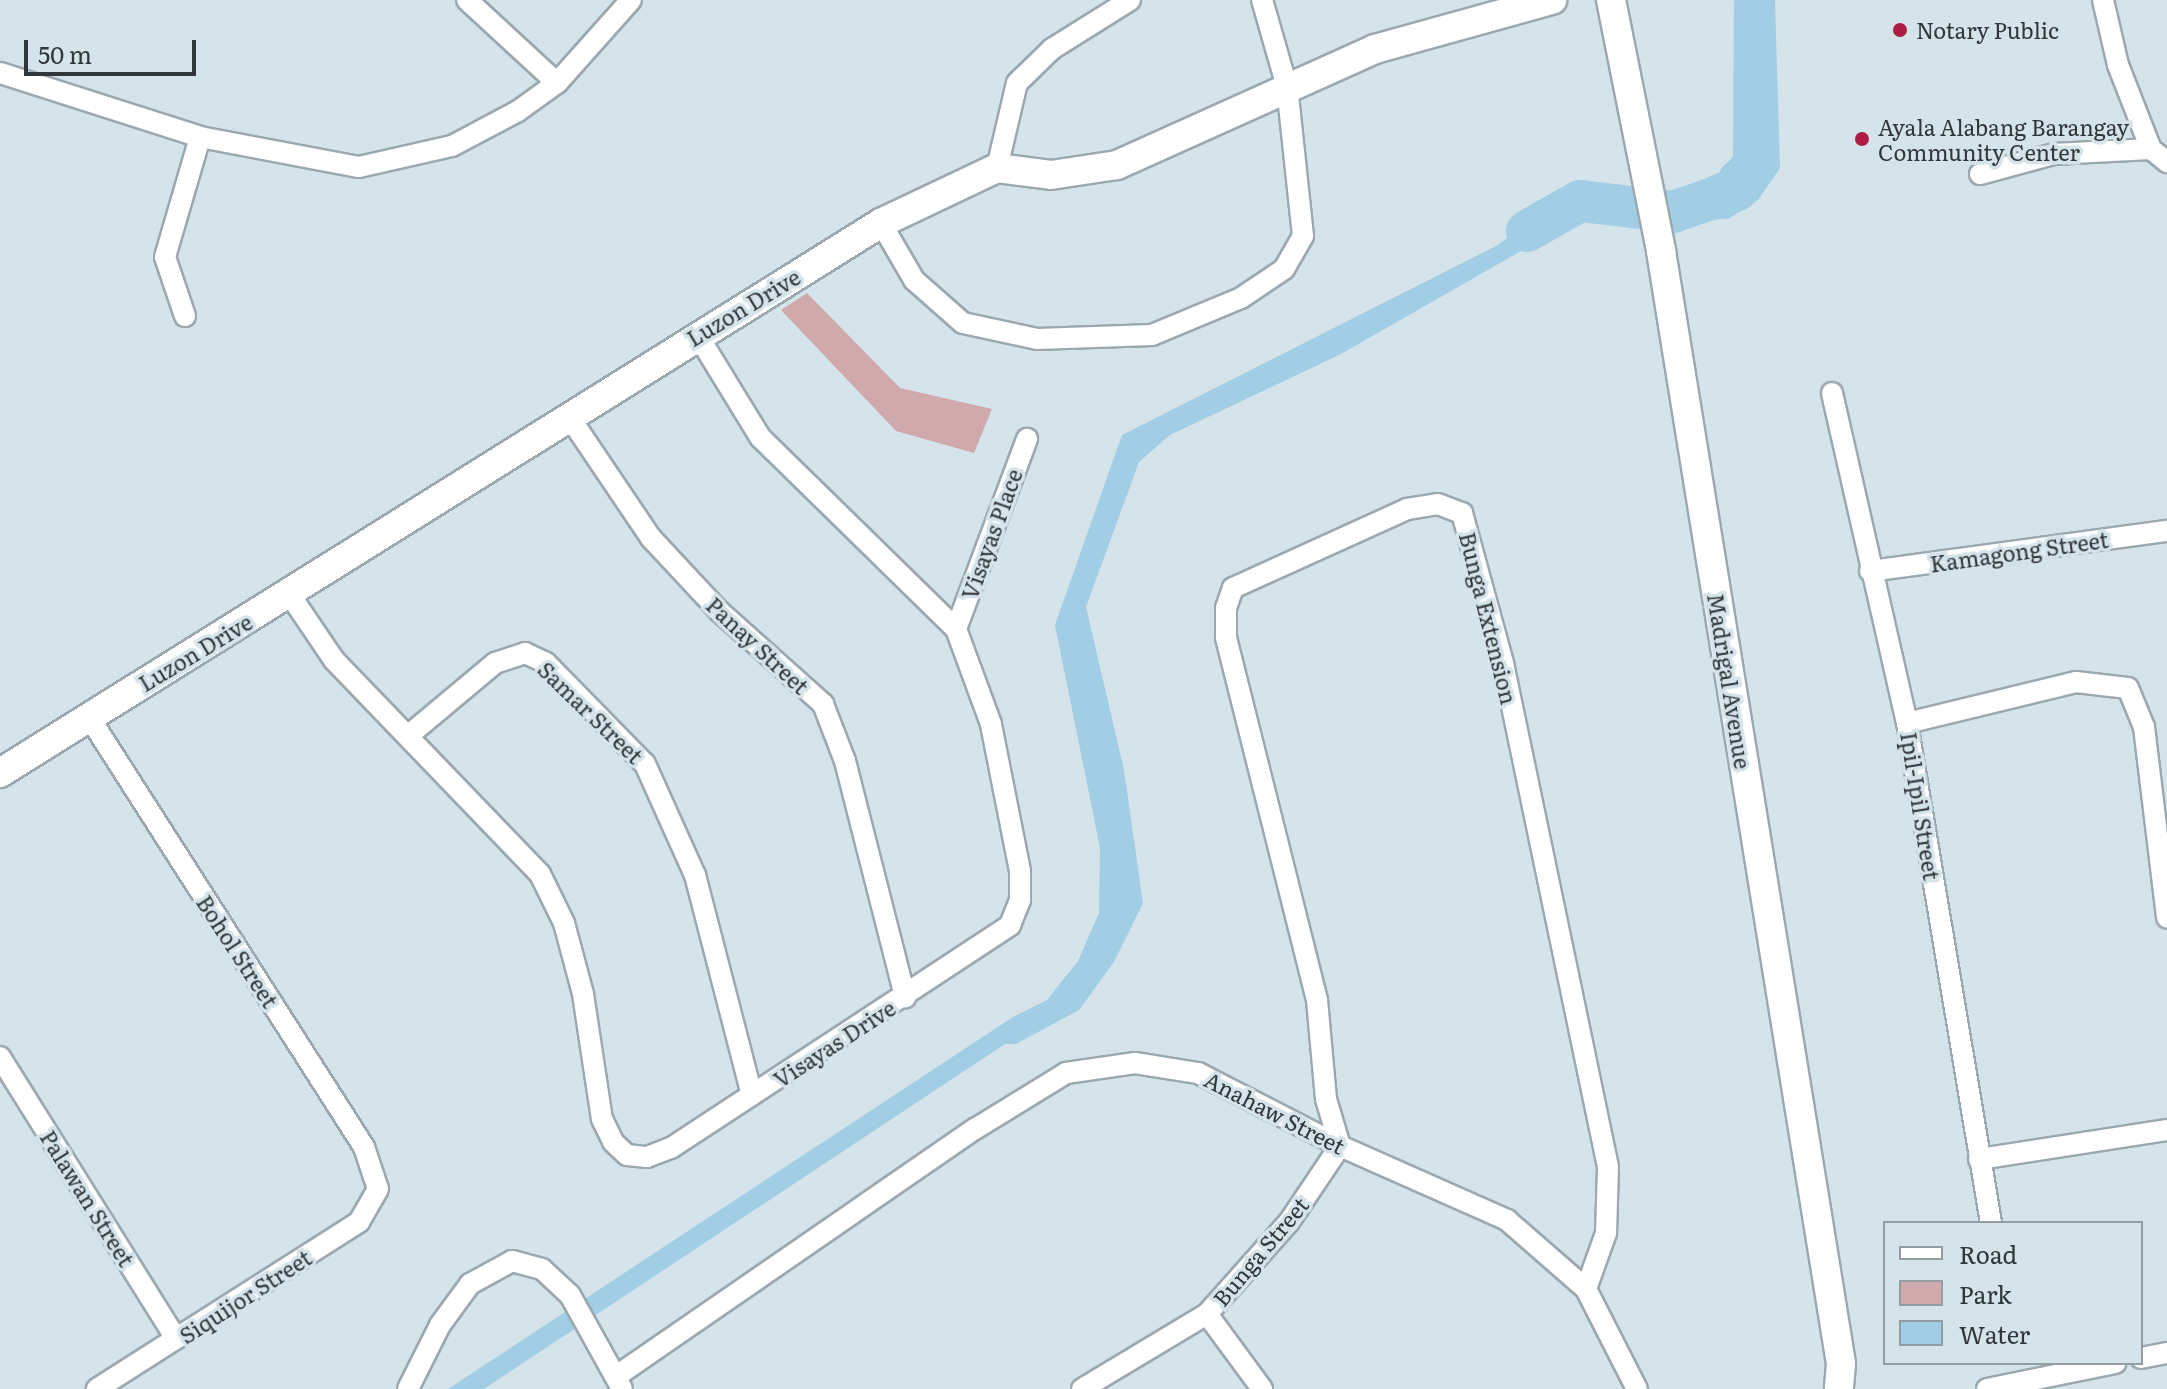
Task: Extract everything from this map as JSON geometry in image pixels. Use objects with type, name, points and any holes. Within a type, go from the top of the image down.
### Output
[{"type":"street","points":[[467,0],[557,83]]},
{"type":"street","points":[[0,73],[200,137],[359,167],[452,146],[557,83],[631,0]]},
{"type":"street","points":[[1130,0],[1052,49],[1017,83],[997,168],[1051,175],[1117,165],[1183,139],[1287,87],[1375,49],[1552,0]]},
{"type":"street","points":[[881,223],[914,280],[963,323],[1037,339],[1152,335],[1252,291],[1284,269],[1303,236],[1287,87],[1262,0]]},
{"type":"street","name":"Madrigal Avenue","points":[[1611,0],[1650,185],[1840,1377],[1855,1389]]},
{"type":"street","points":[[1980,174],[2054,154],[2159,156],[2118,65],[2103,0]]},
{"type":"street","points":[[185,316],[165,257],[200,137]]},
{"type":"street","name":"Luzon Drive","points":[[0,773],[290,595],[697,334],[881,223],[997,168]]},
{"type":"street","name":"Visayas Drive","points":[[290,595],[334,660],[540,874],[564,923],[583,994],[602,1119],[613,1142],[627,1155],[647,1157],[671,1148],[905,997],[1010,925],[1020,900],[1020,871],[991,724],[956,629],[760,437],[697,334]]},
{"type":"street","name":"Ipil-Ipil Street","points":[[1832,393],[1907,723],[1991,1221]]},
{"type":"street","name":"Panay Street","points":[[570,418],[651,538],[719,611],[823,704],[845,761],[905,997]]},
{"type":"street","name":"Visayas Place","points":[[956,629],[1027,439]]},
{"type":"street","name":"Bunga Extension","points":[[1340,1146],[1326,1099],[1317,1000],[1226,637],[1226,608],[1233,588],[1407,509],[1438,504],[1462,513],[1503,663],[1608,1167],[1606,1233],[1586,1289]]},
{"type":"street","name":"Kamagong Street","points":[[1870,571],[2167,531]]},
{"type":"street","name":"Samar Street","points":[[409,735],[495,663],[525,653],[546,663],[645,764],[695,875],[752,1095]]},
{"type":"street","points":[[1907,723],[2076,682],[2128,688],[2144,727],[2167,918]]},
{"type":"street","name":"Bohol Street","points":[[89,717],[364,1147],[378,1189]]},
{"type":"street","name":"Palawan Street","points":[[0,1057],[176,1339]]},
{"type":"street","name":"Anahaw Street","points":[[620,1382],[975,1129],[1066,1073],[1135,1063],[1198,1073],[1340,1146],[1507,1220],[1586,1289],[1637,1389]]},
{"type":"street","points":[[1979,1159],[2167,1130]]},
{"type":"street","name":"Bunga Street","points":[[1082,1389],[1207,1314],[1289,1222],[1340,1146]]},
{"type":"street","name":"Siquijor Street","points":[[97,1389],[359,1222],[378,1189]]},
{"type":"street","points":[[408,1389],[440,1325],[470,1284],[512,1261],[542,1269],[570,1295],[620,1382]]},
{"type":"street","points":[[1207,1314],[1262,1389]]},
{"type":"street","points":[[2143,1358],[2167,1353]]},
{"type":"street","points":[[1987,1389],[2018,1372],[2093,1365]]},
{"type":"green space","points":[[807,293],[900,388],[992,409],[974,453],[896,431],[781,310]]},
{"type":"water","points":[[1734,0],[1775,0],[1780,168],[1758,200],[1728,219],[1694,220],[1689,186],[1722,171],[1733,156]]},
{"type":"water","points":[[1636,197],[1632,220],[1592,217],[1521,251],[1341,354],[1170,435],[1139,462],[1086,607],[1124,770],[1143,903],[1114,962],[1079,1010],[1016,1044],[1005,1044],[484,1389],[448,1389],[1013,1017],[1047,1000],[1078,961],[1099,913],[1100,848],[1055,625],[1122,435],[1496,246],[1556,204]]},
{"type":"waterway","points":[[1527,231],[1580,201],[1673,212],[1737,190],[1739,180]]},
{"type":"place","name":"Notary Public","points":[[1900,30]]},
{"type":"place","name":"Ayala Alabang Barangay Community Center","points":[[1862,139]]}]
